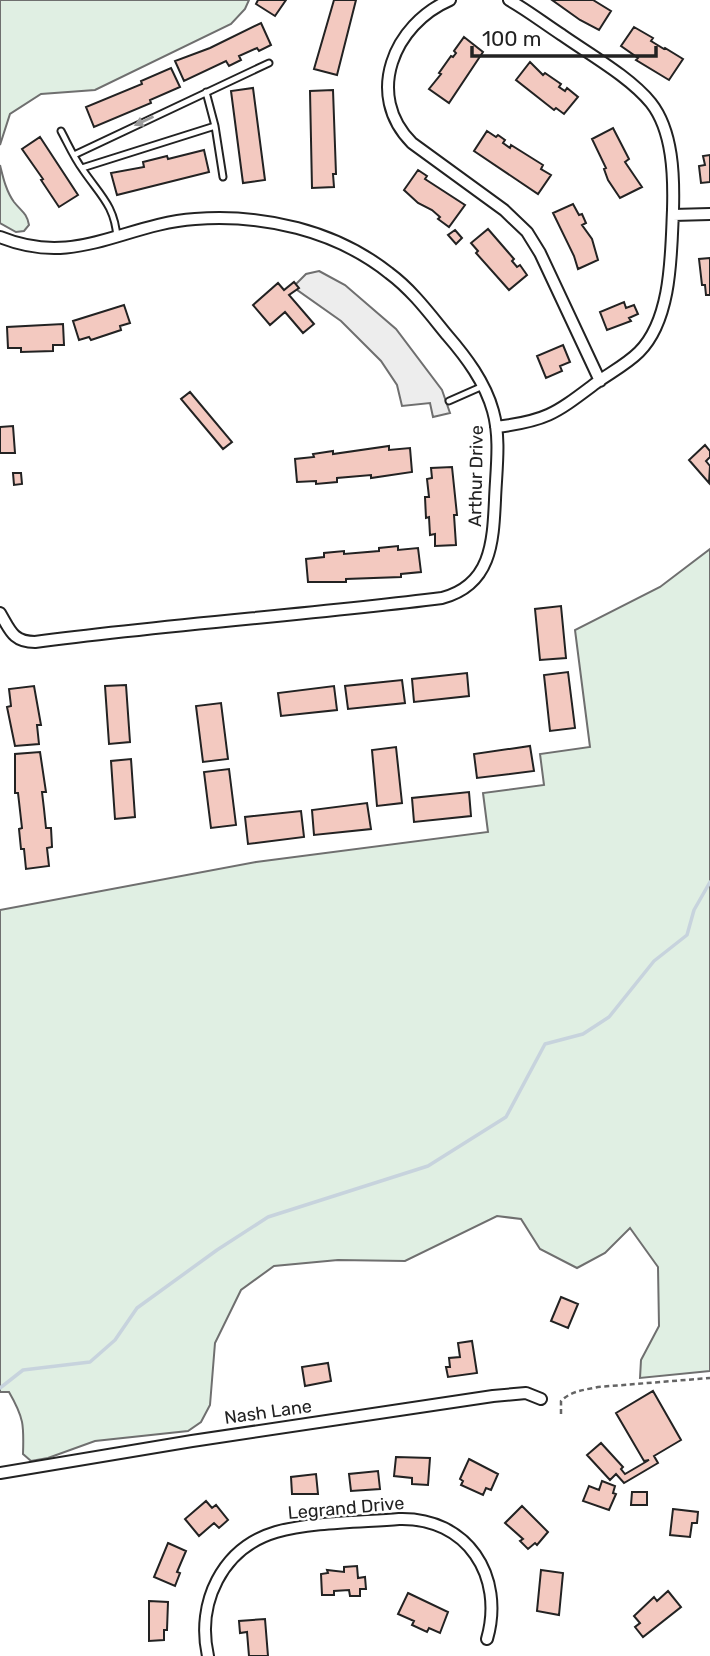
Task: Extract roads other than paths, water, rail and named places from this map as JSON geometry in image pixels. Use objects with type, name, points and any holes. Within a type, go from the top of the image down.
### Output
[{"type":"street","points":[[450,0],[423,15],[411,27],[397,49],[389,80],[389,98],[394,114],[402,131],[412,143],[504,210],[527,232],[540,253],[600,381]]},
{"type":"street","points":[[496,427],[550,416],[640,352],[655,329],[666,295],[673,215],[667,141],[662,122],[651,103],[593,56],[509,0]]},
{"type":"street","points":[[673,215],[710,214]]},
{"type":"street","name":"Arthur Drive","points":[[0,237],[28,246],[85,246],[170,222],[240,218],[285,225],[338,242],[371,260],[410,291],[451,340],[483,386],[493,410],[496,427],[492,542],[481,572],[471,584],[458,593],[328,612],[142,628],[24,642],[15,637],[0,613]]},
{"type":"street","name":"Nash Lane","points":[[0,1473],[492,1396],[526,1392],[541,1399]]},
{"type":"street","name":"Legrand Drive","points":[[208,1656],[204,1626],[212,1589],[226,1566],[248,1545],[272,1534],[293,1529],[412,1518],[442,1526],[469,1545],[480,1560],[487,1576],[493,1604],[487,1639]]},
{"type":"lane","points":[[74,155],[269,63]]},
{"type":"lane","points":[[206,92],[215,126],[223,177]]},
{"type":"lane","points":[[82,168],[215,126]]},
{"type":"lane","points":[[61,131],[82,168],[113,211],[117,238]]},
{"type":"lane","points":[[449,401],[483,386]]},
{"type":"waterway","points":[[0,1388],[23,1370],[90,1362],[115,1340],[137,1308],[268,1217],[428,1166],[506,1117],[545,1044],[583,1034],[609,1017],[654,961],[687,935],[694,910],[710,882]]}]
